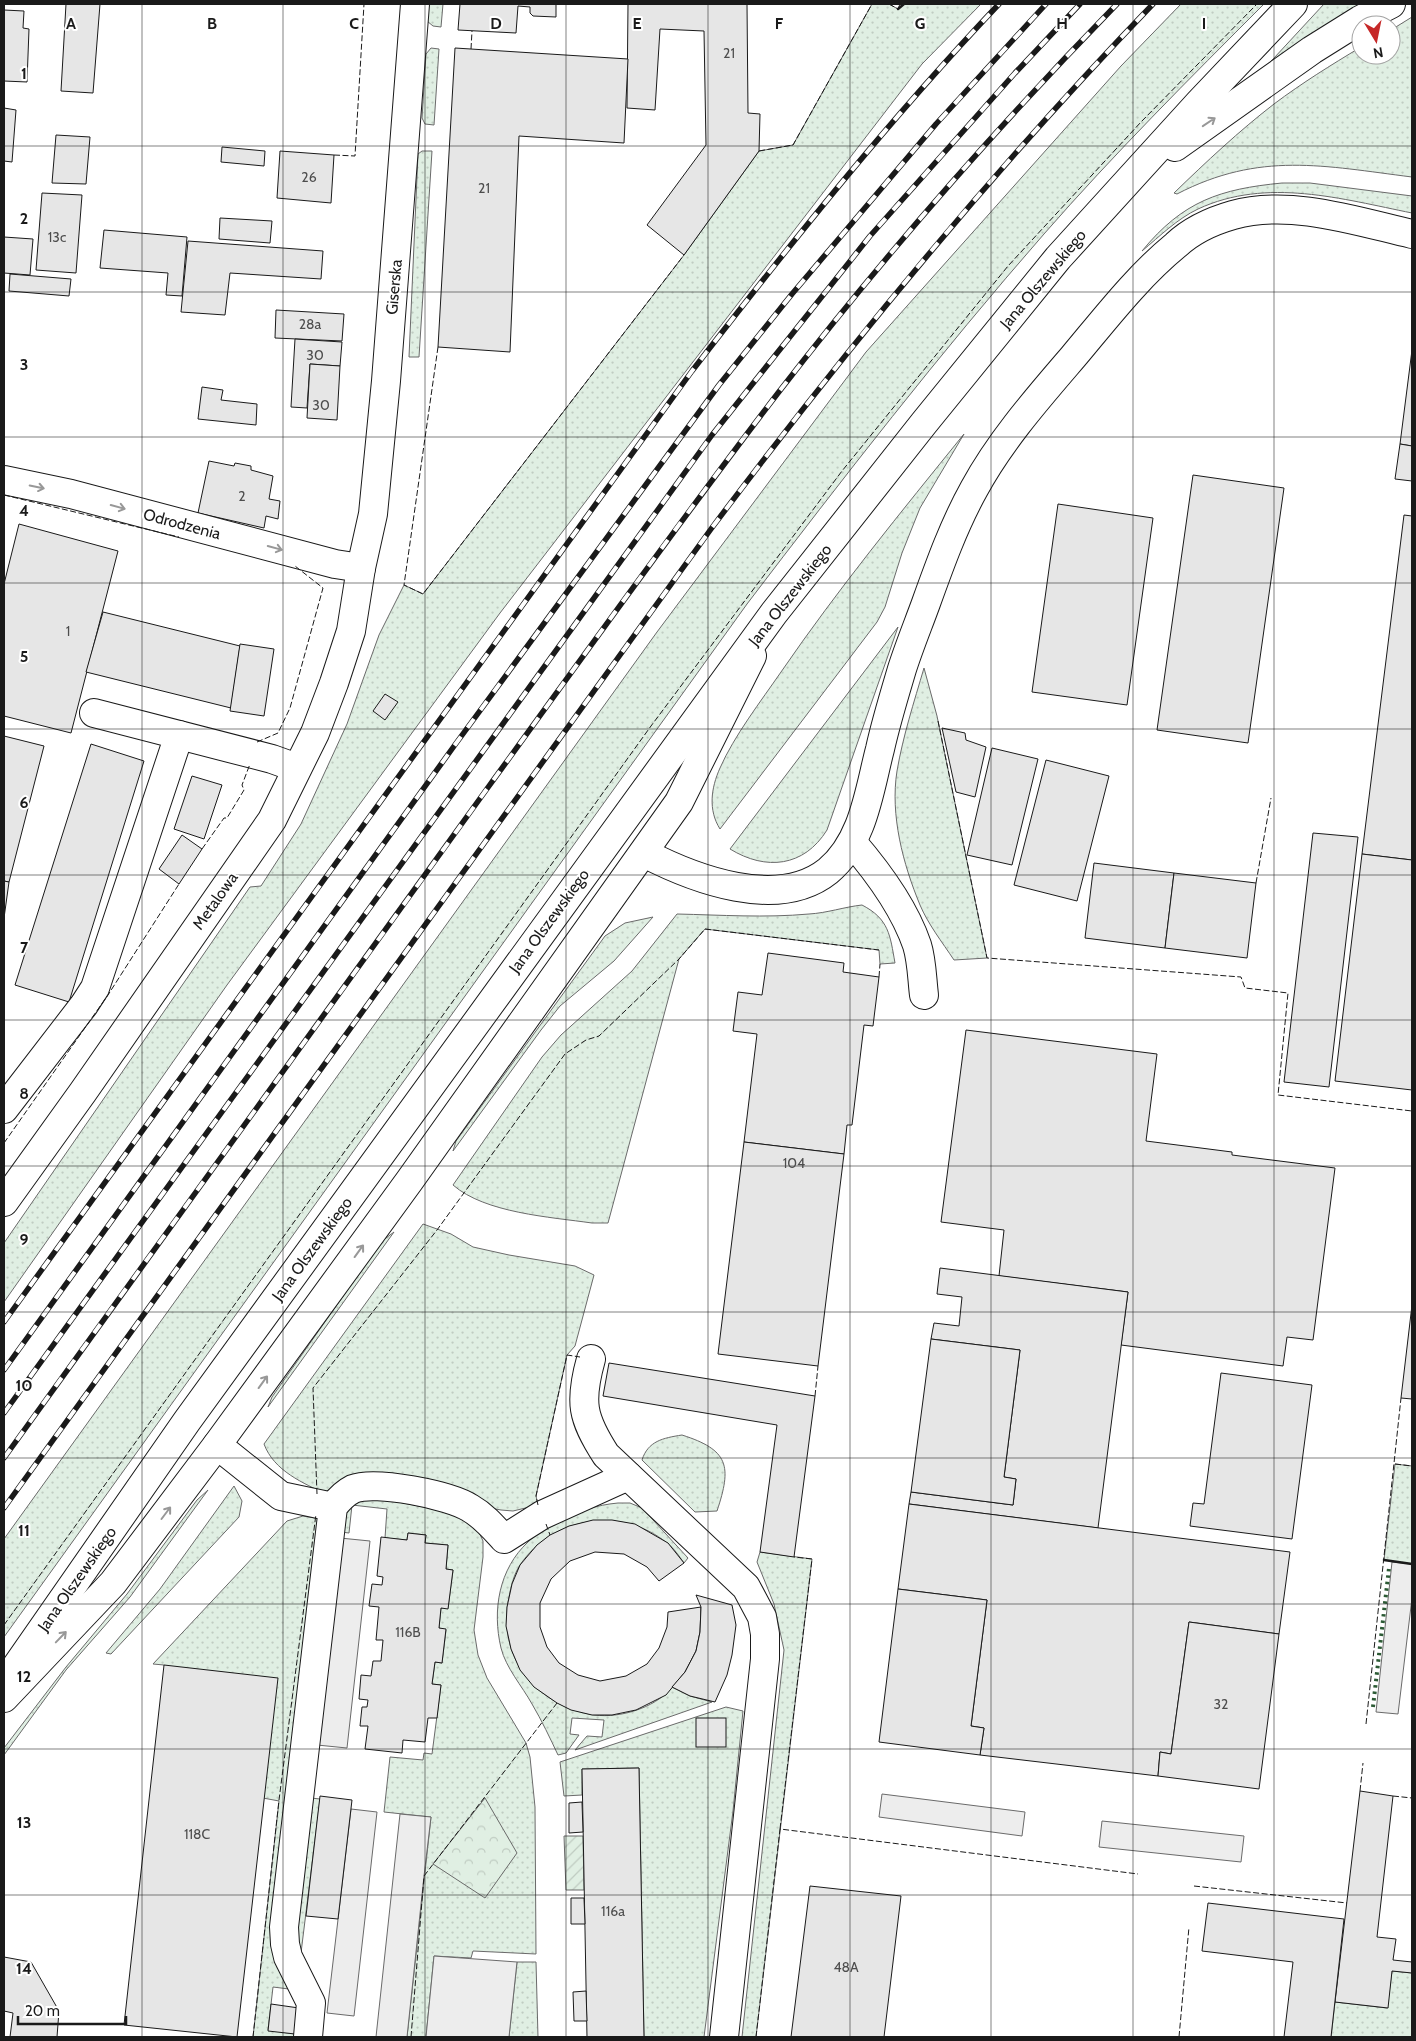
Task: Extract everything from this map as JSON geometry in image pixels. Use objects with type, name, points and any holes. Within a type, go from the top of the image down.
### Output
[{"type":"main road","name":"Giserska","points":[[361,568],[373,514],[386,381],[415,4]]},
{"type":"main road","name":"Jana Olszewskiego","points":[[4,1684],[187,1420],[774,613],[924,423],[1058,258],[1293,4]]},
{"type":"main road","name":"Jana Olszewskiego","points":[[1127,182],[1192,133],[1312,50],[1360,20],[1391,4]]},
{"type":"main road","points":[[644,853],[695,876],[731,885],[772,889],[791,888],[808,883],[827,872],[844,854],[857,833],[902,669],[953,530],[974,488],[1000,448],[1032,406],[1113,308],[1176,244],[1203,226],[1232,215],[1256,210],[1281,208],[1307,211],[1412,234]]},
{"type":"main road","name":"Odrodzenia","points":[[4,480],[71,494],[335,564],[361,568]]},
{"type":"main road","name":"Metalowa","points":[[4,1202],[272,820],[316,733],[351,631],[361,568]]},
{"type":"main road","points":[[4,1698],[113,1583],[218,1445],[644,853],[678,802],[774,613]]},
{"type":"main road","points":[[94,713],[272,759],[297,768]]},
{"type":"main road","points":[[4,1109],[95,988],[179,735]]},
{"type":"main road","points":[[852,842],[871,864],[909,926],[918,947],[924,995]]},
{"type":"main road","points":[[591,1359],[584,1384],[583,1401],[587,1423],[606,1456],[746,1586],[762,1617],[765,1634],[764,1668],[724,2037]]},
{"type":"main road","points":[[218,1445],[281,1496],[333,1507]]},
{"type":"main road","points":[[308,2037],[311,2004],[288,1957],[284,1927],[333,1507],[344,1494],[355,1488],[372,1485],[450,1498],[471,1508],[484,1518],[504,1539],[542,1515],[628,1476]]},
{"type":"green space","points":[[428,4],[443,4],[441,27],[433,26],[427,21]]},
{"type":"green space","points":[[872,4],[889,4],[898,9],[904,4],[981,4],[922,64],[500,613],[227,985],[4,1302],[4,1243],[250,887],[261,886],[301,824],[347,724],[379,635],[404,585],[423,594],[684,255],[759,151],[793,145]]},
{"type":"green space","points":[[1181,4],[1264,4],[1070,204],[1005,279],[892,416],[819,510],[747,604],[4,1637],[4,1539],[657,632],[866,352],[1121,66]]},
{"type":"green space","points":[[1324,4],[1366,4],[1262,71]]},
{"type":"green space","points":[[1412,17],[1412,177],[1321,166],[1293,165],[1236,172],[1207,180],[1177,194],[1174,193],[1261,114],[1295,89],[1351,53],[1351,65],[1401,65],[1401,24]]},
{"type":"green space","points":[[431,48],[439,49],[434,125],[425,124],[422,118],[426,54]]},
{"type":"green space","points":[[422,151],[432,151],[419,357],[409,357],[418,154]]},
{"type":"green space","points":[[1282,183],[1310,183],[1412,196],[1412,213],[1332,197],[1278,193],[1251,194],[1224,199],[1190,213],[1142,251],[1172,220],[1204,200],[1240,189]]},
{"type":"green space","points":[[964,434],[920,508],[902,553],[885,607],[877,622],[720,829],[712,807],[713,791],[720,768],[740,731],[847,581]]},
{"type":"green space","points":[[898,627],[827,830],[818,842],[807,852],[783,862],[757,861],[730,849]]},
{"type":"green space","points":[[924,668],[937,716],[987,958],[954,960],[923,912],[903,856],[895,805],[895,788],[899,758]]},
{"type":"green space","points":[[862,905],[878,916],[887,929],[895,963],[880,964],[879,950],[705,929],[679,959],[608,1223],[592,1223],[500,1208],[482,1202],[453,1185],[542,1057],[561,1035],[632,971],[677,914],[776,916],[822,912]]},
{"type":"green space","points":[[653,917],[614,961],[560,1006],[453,1151],[456,1141],[605,936],[625,923]]},
{"type":"green space","points":[[423,1224],[451,1234],[473,1247],[575,1266],[594,1275],[575,1346],[567,1355],[536,1496],[538,1505],[513,1511],[501,1510],[339,1481],[330,1489],[328,1495],[299,1481],[282,1469],[275,1462],[264,1444]]},
{"type":"green space","points":[[394,1232],[268,1407],[272,1397],[382,1241]]},
{"type":"green space","points":[[682,1435],[709,1447],[718,1454],[723,1462],[725,1471],[724,1482],[717,1511],[695,1512],[642,1460],[648,1448],[652,1445]]},
{"type":"green space","points":[[1395,1464],[1412,1466],[1412,1564],[1384,1560]]},
{"type":"green space","points":[[234,1486],[242,1501],[239,1517],[111,1654],[106,1653],[160,1589]]},
{"type":"green space","points":[[208,1490],[130,1597],[66,1670],[4,1755],[4,1748],[66,1667],[127,1594],[197,1500]]},
{"type":"green space","points":[[368,1496],[459,1514],[478,1530],[483,1541],[483,1557],[474,1630],[478,1655],[487,1678],[526,1743],[530,1757],[535,1807],[536,1954],[473,1951],[471,1958],[434,1956],[426,2037],[407,2037],[431,1817],[384,1812],[390,1757],[423,1760],[424,1753],[432,1754],[441,1685],[432,1684],[435,1662],[442,1663],[446,1630],[439,1628],[441,1608],[448,1608],[453,1570],[446,1569],[448,1545],[425,1543],[426,1535],[408,1533],[407,1540],[385,1538],[387,1509],[352,1505],[349,1533],[341,1532],[345,1507]]},
{"type":"green space","points":[[630,1503],[642,1508],[688,1558],[684,1563],[667,1543],[649,1531],[630,1524],[609,1521],[589,1522],[569,1527],[551,1536],[534,1548],[520,1565],[513,1580],[507,1618],[508,1638],[514,1656],[523,1672],[535,1687],[551,1699],[569,1708],[589,1714],[611,1715],[634,1711],[656,1701],[672,1687],[690,1696],[712,1702],[575,1750],[587,1736],[602,1737],[604,1720],[572,1718],[570,1734],[579,1735],[566,1753],[558,1755],[536,1710],[510,1670],[503,1655],[497,1619],[500,1591],[510,1565],[518,1553],[535,1536],[581,1512],[602,1505]]},
{"type":"green space","points":[[303,1516],[321,1519],[272,1948],[274,1958],[289,1989],[273,1987],[268,2030],[295,2034],[295,2037],[253,2037],[279,1801],[263,1798],[164,1665],[153,1664],[287,1521]]},
{"type":"green space","points":[[760,1552],[812,1559],[756,2037],[742,2037],[784,1650],[774,1604],[757,1562]]},
{"type":"green space","points":[[726,1707],[743,1711],[733,1811],[704,2037],[644,2037],[639,1768],[582,1769],[582,1795],[564,1796],[560,1762]]},
{"type":"green space","points":[[311,1798],[320,1799],[300,1961],[295,1947]]},
{"type":"green space","points":[[485,1798],[517,1853],[485,1898],[433,1864]]},
{"type":"green space","points":[[564,1836],[583,1836],[584,1890],[566,1890]]},
{"type":"green space","points":[[517,1962],[536,1962],[538,2037],[509,2037]]},
{"type":"green space","points":[[1392,1971],[1412,1973],[1412,2037],[1331,2037],[1335,2002],[1387,2008]]},
{"type":"shaded area","points":[[340,1538],[370,1541],[347,1748],[317,1745]]},
{"type":"shaded area","points":[[1392,1562],[1412,1564],[1412,1598],[1398,1714],[1376,1712]]},
{"type":"shaded area","points":[[882,1794],[1025,1812],[1022,1836],[879,1817]]},
{"type":"shaded area","points":[[351,1809],[377,1812],[354,2016],[327,2013]]},
{"type":"shaded area","points":[[400,1814],[431,1817],[407,2037],[376,2037]]},
{"type":"shaded area","points":[[1102,1821],[1244,1836],[1241,1862],[1099,1847]]},
{"type":"shaded area","points":[[434,1956],[517,1962],[509,2037],[426,2037]]},
{"type":"building","points":[[66,4],[100,4],[93,93],[61,91]]},
{"type":"building","points":[[460,4],[556,4],[556,17],[533,16],[530,13],[530,7],[518,6],[516,33],[458,30]]},
{"type":"building","points":[[628,4],[747,4],[748,113],[760,114],[759,151],[684,255],[647,225],[706,145],[704,31],[660,29],[655,110],[627,108]]},
{"type":"building","points":[[4,10],[24,11],[23,28],[29,29],[27,82],[4,81]]},
{"type":"building","points":[[455,48],[628,59],[624,143],[519,136],[510,352],[438,347]]},
{"type":"building","points":[[4,108],[16,110],[12,162],[4,161]]},
{"type":"building","points":[[56,135],[90,137],[86,184],[52,183]]},
{"type":"building","points":[[222,147],[265,151],[264,166],[221,162]]},
{"type":"building","points":[[280,151],[334,155],[331,203],[277,198]]},
{"type":"building","points":[[42,193],[82,195],[76,273],[36,270]]},
{"type":"building","points":[[220,218],[272,221],[270,243],[219,239]]},
{"type":"building","points":[[104,230],[187,237],[182,296],[166,295],[168,273],[100,268]]},
{"type":"building","points":[[4,237],[33,239],[30,275],[4,273]]},
{"type":"building","points":[[188,241],[323,251],[321,279],[230,273],[225,315],[181,312]]},
{"type":"building","points":[[10,274],[71,279],[69,296],[9,291]]},
{"type":"building","points":[[276,310],[344,314],[342,341],[275,338]]},
{"type":"building","points":[[295,339],[342,342],[340,366],[310,364],[307,408],[291,407]]},
{"type":"building","points":[[1412,350],[1412,446],[1400,444]]},
{"type":"building","points":[[310,364],[340,366],[337,420],[307,418]]},
{"type":"building","points":[[202,387],[223,390],[221,400],[257,404],[256,425],[198,419]]},
{"type":"building","points":[[1400,444],[1412,446],[1412,481],[1395,479]]},
{"type":"building","points":[[209,461],[234,466],[235,463],[251,466],[251,470],[273,476],[269,499],[280,501],[278,519],[266,516],[264,528],[198,513]]},
{"type":"building","points":[[1193,475],[1284,488],[1248,743],[1157,730]]},
{"type":"building","points":[[1058,504],[1153,518],[1127,705],[1032,692]]},
{"type":"building","points":[[1404,515],[1412,516],[1412,860],[1362,854]]},
{"type":"building","points":[[19,524],[118,551],[71,733],[4,716],[4,584]]},
{"type":"building","points":[[103,612],[240,646],[231,708],[86,672]]},
{"type":"building","points":[[240,644],[274,649],[264,716],[230,711]]},
{"type":"building","points":[[385,694],[398,702],[385,720],[373,711]]},
{"type":"building","points":[[942,728],[965,733],[966,740],[986,747],[975,797],[956,792]]},
{"type":"building","points":[[4,736],[44,746],[9,882],[4,881]]},
{"type":"building","points":[[91,744],[144,761],[69,1002],[15,985]]},
{"type":"building","points":[[992,748],[1038,759],[1012,865],[967,855]]},
{"type":"building","points":[[1046,760],[1109,776],[1077,901],[1014,885]]},
{"type":"building","points":[[192,776],[222,785],[204,839],[174,829]]},
{"type":"building","points":[[1313,833],[1358,837],[1329,1087],[1284,1082]]},
{"type":"building","points":[[182,835],[202,849],[179,884],[159,869]]},
{"type":"building","points":[[1362,854],[1412,860],[1412,1090],[1335,1081]]},
{"type":"building","points":[[1094,863],[1174,873],[1165,948],[1085,938]]},
{"type":"building","points":[[1174,873],[1256,883],[1247,958],[1165,948]]},
{"type":"building","points":[[4,881],[9,882],[4,918]]},
{"type":"building","points":[[768,953],[844,963],[843,972],[879,977],[873,1026],[864,1025],[852,1125],[847,1125],[844,1154],[744,1142],[757,1034],[733,1031],[738,992],[762,995]]},
{"type":"building","points":[[966,1030],[1157,1054],[1146,1141],[1232,1152],[1232,1155],[1335,1168],[1313,1340],[1287,1337],[1283,1366],[1121,1345],[1128,1292],[999,1276],[1004,1230],[941,1222]]},
{"type":"building","points":[[744,1142],[844,1154],[818,1366],[718,1354]]},
{"type":"building","points":[[940,1268],[1128,1292],[1098,1528],[909,1504],[911,1492],[1013,1505],[1016,1479],[1004,1477],[1020,1350],[931,1339],[934,1323],[959,1326],[962,1297],[937,1294]]},
{"type":"building","points":[[1412,1305],[1412,1399],[1401,1398]]},
{"type":"building","points":[[931,1339],[1020,1350],[1004,1477],[1016,1479],[1013,1505],[911,1492]]},
{"type":"building","points":[[609,1363],[815,1396],[794,1557],[760,1552],[777,1425],[603,1396]]},
{"type":"building","points":[[1221,1373],[1312,1385],[1292,1539],[1190,1526],[1193,1503],[1204,1504]]},
{"type":"building","points":[[909,1504],[1290,1552],[1279,1634],[1189,1622],[1171,1754],[1160,1752],[1158,1776],[980,1755],[984,1728],[971,1726],[987,1600],[898,1589]]},
{"type":"building","points":[[593,1520],[612,1520],[635,1524],[668,1543],[684,1563],[659,1581],[647,1567],[624,1554],[595,1552],[570,1561],[551,1579],[540,1603],[540,1627],[547,1647],[559,1663],[578,1675],[600,1681],[626,1676],[647,1664],[659,1648],[667,1627],[668,1612],[701,1607],[700,1632],[696,1651],[685,1672],[666,1695],[636,1710],[612,1715],[592,1715],[571,1710],[534,1687],[520,1670],[511,1649],[506,1626],[507,1607],[512,1584],[520,1565],[537,1545],[550,1535],[569,1526]]},
{"type":"building","points":[[408,1533],[426,1535],[425,1543],[448,1545],[446,1569],[453,1570],[448,1609],[441,1608],[439,1628],[446,1629],[442,1663],[435,1662],[432,1684],[441,1685],[437,1718],[428,1718],[425,1742],[403,1740],[402,1753],[365,1749],[368,1726],[360,1726],[362,1707],[367,1707],[368,1700],[359,1699],[361,1675],[371,1676],[373,1661],[381,1661],[383,1640],[376,1640],[379,1607],[369,1606],[372,1584],[382,1585],[383,1577],[377,1576],[381,1537],[407,1540]]},
{"type":"building","points":[[898,1589],[987,1600],[971,1726],[984,1728],[980,1755],[879,1742]]},
{"type":"building","points":[[696,1595],[732,1605],[736,1625],[727,1675],[715,1702],[690,1696],[672,1687],[685,1672],[696,1651],[700,1632],[701,1607]]},
{"type":"building","points":[[1189,1622],[1279,1634],[1259,1789],[1158,1776],[1160,1752],[1171,1754]]},
{"type":"building","points":[[164,1665],[278,1678],[237,2037],[124,2025]]},
{"type":"building","points":[[696,1718],[726,1718],[726,1747],[696,1747]]},
{"type":"building","points":[[639,1768],[644,2037],[587,2037],[582,1769]]},
{"type":"building","points":[[1360,1791],[1393,1796],[1377,1937],[1396,1939],[1393,1960],[1412,1962],[1412,1973],[1392,1971],[1388,2008],[1335,2002]]},
{"type":"building","points":[[320,1796],[352,1800],[338,1919],[306,1916]]},
{"type":"building","points":[[582,1802],[583,1832],[569,1833],[569,1803]]},
{"type":"building","points":[[810,1886],[901,1896],[884,2037],[791,2037]]},
{"type":"building","points":[[571,1898],[584,1898],[585,1924],[571,1924]]},
{"type":"building","points":[[1208,1903],[1344,1919],[1331,2037],[1284,2037],[1293,1962],[1202,1951]]},
{"type":"building","points":[[4,1957],[31,1962],[59,2011],[57,2037],[10,2037],[13,2013],[4,2011]]},
{"type":"building","points":[[586,1991],[587,2021],[574,2021],[573,1992]]},
{"type":"building","points":[[271,2004],[299,2008],[295,2034],[268,2031]]},
{"type":"railway","points":[[4,1322],[692,371],[841,183],[918,92],[999,4]]},
{"type":"railway","points":[[4,1370],[457,742],[719,385],[792,294],[936,124],[1046,4]]},
{"type":"railway","points":[[4,1413],[712,435],[870,236],[1015,73],[1080,4]]},
{"type":"railway","points":[[4,1458],[597,638],[778,393],[858,292],[942,194],[1072,50],[1117,4]]},
{"type":"railway","points":[[4,1508],[711,529],[763,460],[924,259],[1036,130],[1153,4]]},
{"type":"hedge","points":[[1373,1707],[1389,1568]]},
{"type":"fence","points":[[334,155],[355,156],[364,4]]},
{"type":"fence","points":[[759,151],[793,145],[872,4]]},
{"type":"fence","points":[[889,4],[898,9],[900,4]]},
{"type":"fence","points":[[4,1625],[651,726],[842,471],[1008,266],[1141,122],[1257,4]]},
{"type":"fence","points":[[471,49],[472,31]]},
{"type":"fence","points":[[438,347],[404,585],[423,594],[684,255]]},
{"type":"fence","points":[[4,495],[179,537]]},
{"type":"fence","points":[[257,742],[278,733],[290,708],[323,588],[295,566]]},
{"type":"fence","points":[[938,721],[987,958],[1241,977],[1245,988],[1288,993],[1278,1095],[1412,1111]]},
{"type":"fence","points":[[202,849],[224,818],[227,818],[244,790],[242,785],[250,764]]},
{"type":"fence","points":[[1256,883],[1271,798]]},
{"type":"fence","points":[[4,1143],[108,995],[179,884]]},
{"type":"fence","points":[[317,1494],[313,1388],[437,1230],[565,1054],[586,1040],[599,1036],[679,959],[705,929],[879,950]]},
{"type":"fence","points":[[879,977],[880,964]]},
{"type":"fence","points":[[538,1505],[536,1496],[567,1355],[580,1357]]},
{"type":"fence","points":[[815,1396],[818,1366]]},
{"type":"fence","points":[[1366,1724],[1401,1398]]},
{"type":"fence","points":[[1395,1464],[1412,1466]]},
{"type":"fence","points":[[253,2037],[279,1800],[316,1514]]},
{"type":"fence","points":[[546,1524],[550,1535]]},
{"type":"fence","points":[[780,1829],[812,1559],[794,1557]]},
{"type":"fence","points":[[411,2037],[424,1876],[557,1703]]},
{"type":"fence","points":[[1360,1791],[1363,1763]]},
{"type":"fence","points":[[1393,1796],[1412,1798]]},
{"type":"fence","points":[[756,2037],[780,1829],[1138,1874]]},
{"type":"fence","points":[[1194,1886],[1347,1903]]},
{"type":"fence","points":[[1179,2037],[1189,1927]]},
{"type":"wall","points":[[898,9],[904,4]]},
{"type":"wall","points":[[1384,1560],[1412,1564]]}]
